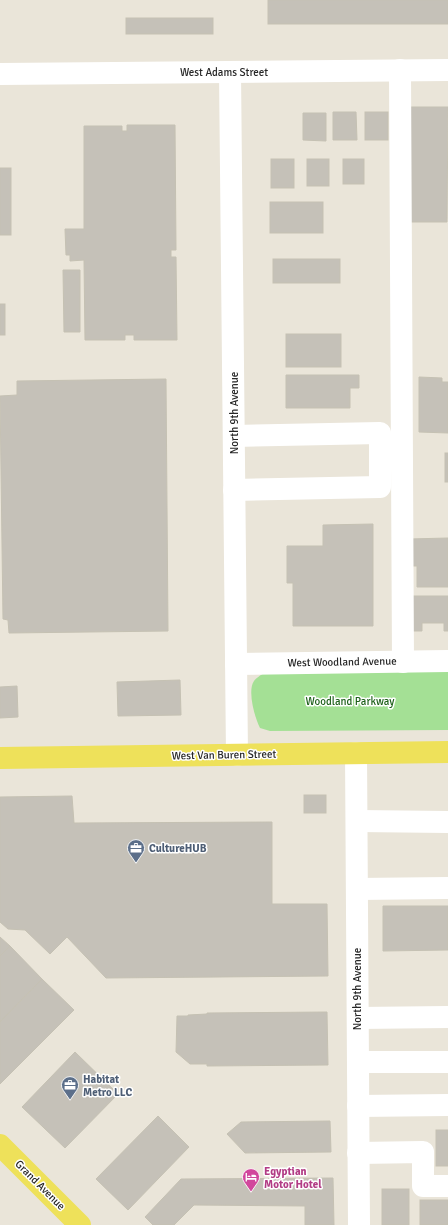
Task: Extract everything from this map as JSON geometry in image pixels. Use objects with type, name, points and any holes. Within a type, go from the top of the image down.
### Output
[{"type":"main road","name":"West Van Buren Street","points":[[0,758],[448,752]]},
{"type":"main road","name":"Grand Avenue","points":[[0,1145],[80,1225]]},
{"type":"street","points":[[400,70],[403,662]]},
{"type":"street","name":"West Adams Street","points":[[0,74],[448,70]]},
{"type":"street","name":"North 9th Avenue","points":[[230,72],[238,755]]},
{"type":"street","points":[[234,436],[380,433],[380,487],[234,490]]},
{"type":"street","name":"West Woodland Avenue","points":[[236,664],[448,661]]},
{"type":"street","name":"North 9th Avenue","points":[[356,753],[359,1225]]},
{"type":"street","points":[[357,821],[448,822]]},
{"type":"street","points":[[357,889],[448,888]]},
{"type":"street","points":[[358,1018],[448,1017]]},
{"type":"street","points":[[358,1062],[448,1062]]},
{"type":"street","points":[[358,1106],[448,1105]]},
{"type":"street","points":[[358,1153],[423,1152],[424,1186],[448,1186]]},
{"type":"green space","name":"Woodland Parkway","points":[[448,671],[448,730],[270,731],[260,728],[252,704],[252,685],[255,680],[264,673]]},
{"type":"building","points":[[268,0],[448,0],[448,24],[268,24]]},
{"type":"building","points":[[126,18],[213,18],[213,34],[126,34]]},
{"type":"building","points":[[404,107],[448,107],[447,222],[405,222]]},
{"type":"building","points":[[333,112],[356,112],[357,140],[333,140]]},
{"type":"building","points":[[365,112],[388,112],[388,140],[365,140]]},
{"type":"building","points":[[303,113],[326,113],[326,141],[303,140]]},
{"type":"building","points":[[127,125],[175,125],[176,250],[171,250],[171,257],[176,257],[177,340],[134,340],[134,335],[125,335],[125,340],[85,340],[84,260],[70,261],[70,255],[66,255],[65,229],[84,229],[84,126],[122,126],[122,131],[127,131]]},
{"type":"building","points":[[271,159],[294,159],[294,188],[271,188]]},
{"type":"building","points":[[307,159],[329,159],[329,186],[307,186]]},
{"type":"building","points":[[343,159],[364,159],[364,184],[343,184]]},
{"type":"building","points":[[0,168],[11,168],[11,235],[0,235]]},
{"type":"building","points":[[270,202],[323,202],[323,233],[270,233]]},
{"type":"building","points":[[273,259],[340,259],[340,283],[273,283]]},
{"type":"building","points":[[63,270],[80,270],[80,332],[64,332]]},
{"type":"building","points":[[0,304],[5,304],[5,335],[0,335]]},
{"type":"building","points":[[286,334],[341,334],[341,367],[286,367]]},
{"type":"building","points":[[286,375],[359,375],[359,388],[350,388],[350,408],[286,408]]},
{"type":"building","points":[[419,377],[442,378],[442,382],[448,382],[448,433],[419,432]]},
{"type":"building","points":[[166,379],[168,631],[9,633],[8,620],[3,619],[0,396],[17,395],[17,381]]},
{"type":"building","points":[[445,453],[448,453],[448,482],[445,482]]},
{"type":"building","points":[[373,524],[373,626],[293,626],[293,583],[287,583],[287,546],[323,546],[323,525]]},
{"type":"building","points":[[448,538],[448,587],[417,587],[417,566],[410,566],[409,539]]},
{"type":"building","points":[[408,596],[448,596],[448,631],[444,631],[444,623],[422,623],[422,631],[408,631]]},
{"type":"building","points":[[180,680],[181,715],[118,716],[117,682]]},
{"type":"building","points":[[17,686],[18,717],[0,718],[0,687]]},
{"type":"building","points":[[304,795],[326,795],[326,813],[304,813]]},
{"type":"building","name":"CultureHUB","points":[[72,796],[74,823],[272,822],[272,904],[327,904],[328,976],[106,978],[67,937],[50,954],[25,930],[8,929],[0,922],[0,797]]},
{"type":"building","points":[[383,906],[448,906],[448,950],[383,951]]},
{"type":"building","points":[[0,937],[10,946],[0,956]]},
{"type":"building","points":[[10,946],[42,979],[0,1022],[0,956]]},
{"type":"building","points":[[42,979],[74,1010],[0,1084],[0,1022]]},
{"type":"building","points":[[327,1012],[328,1065],[207,1066],[207,1064],[190,1064],[176,1052],[177,1016],[207,1013]]},
{"type":"building","name":"Habitat Metro LLC","points":[[75,1052],[118,1094],[65,1148],[22,1107]]},
{"type":"building","points":[[158,1116],[189,1147],[128,1210],[96,1179]]},
{"type":"building","points":[[330,1121],[331,1152],[245,1153],[227,1134],[241,1122]]},
{"type":"building","points":[[436,1130],[448,1130],[448,1166],[436,1166]]},
{"type":"building","name":"Egyptian Motor Hotel","points":[[333,1178],[334,1225],[305,1225],[305,1206],[194,1205],[174,1225],[153,1225],[145,1217],[181,1179]]},
{"type":"building","points":[[382,1189],[409,1189],[409,1225],[382,1225]]},
{"type":"building","points":[[420,1200],[448,1200],[448,1225],[420,1225]]},
{"type":"place","name":"CultureHUB","points":[[136,863]]},
{"type":"place","name":"Habitat Metro LLC","points":[[70,1100]]},
{"type":"place","name":"Egyptian Motor Hotel","points":[[251,1192]]}]
